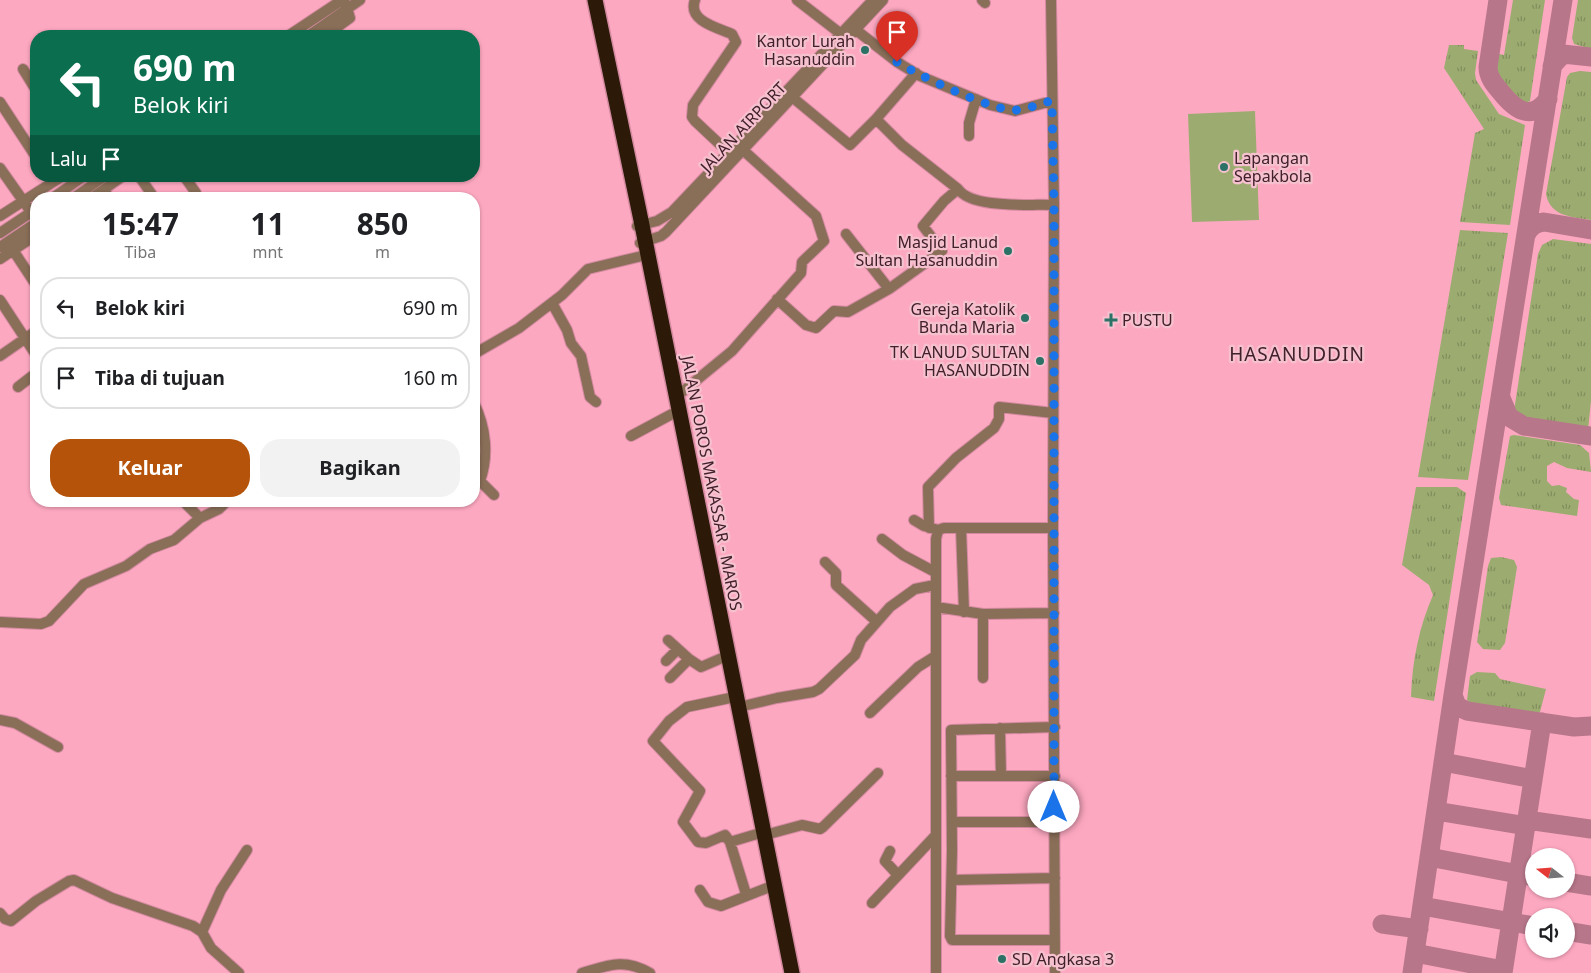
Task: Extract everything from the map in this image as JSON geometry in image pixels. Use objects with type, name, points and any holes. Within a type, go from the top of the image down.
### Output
[{"type":"highway","name":"JALAN POROS MAKASSAR - MAROS","points":[[588,0],[639,226]]},
{"type":"highway","name":"JALAN POROS MAKASSAR - MAROS","points":[[595,0],[639,226],[672,414],[722,658],[730,679]]},
{"type":"highway","name":"JALAN POROS MAKASSAR - MAROS","points":[[642,247],[676,397],[734,703],[792,973]]},
{"type":"highway","name":"JALAN POROS MAKASSAR - MAROS","points":[[761,835],[767,888],[784,973]]},
{"type":"street","points":[[298,30],[345,3],[360,0]]},
{"type":"street","points":[[695,0],[694,11],[698,18],[732,34],[736,42],[693,105],[692,114],[695,121],[728,152]]},
{"type":"street","points":[[797,0],[841,34]]},
{"type":"street","name":"JALAN AIRPORT","points":[[639,226],[657,222],[668,215],[694,195],[744,150],[833,48],[841,34],[873,0]]},
{"type":"street","name":"JALAN AIRPORT","points":[[480,351],[519,328],[552,303],[588,269],[642,247],[661,236],[728,152],[833,48],[856,30],[883,0]]},
{"type":"street","points":[[1051,0],[1054,205],[1053,528],[1056,973]]},
{"type":"street","points":[[315,30],[345,3]]},
{"type":"street","points":[[334,30],[349,20],[345,3]]},
{"type":"street","points":[[856,30],[916,74],[976,99],[1015,110],[1052,101]]},
{"type":"street","points":[[22,69],[30,81]]},
{"type":"street","points":[[792,97],[850,145],[916,74]]},
{"type":"street","points":[[969,136],[969,122],[976,99]]},
{"type":"street","points":[[0,102],[30,148]]},
{"type":"street","points":[[876,119],[902,144],[958,189],[963,196],[978,201],[1054,205]]},
{"type":"street","points":[[676,397],[732,350],[801,274],[802,262],[820,247],[824,241],[824,236],[816,216],[744,150]]},
{"type":"street","points":[[0,168],[30,210]]},
{"type":"street","points":[[34,192],[47,182]]},
{"type":"street","points":[[61,192],[75,182]]},
{"type":"street","points":[[82,192],[96,182]]},
{"type":"street","points":[[101,192],[115,182]]},
{"type":"street","points":[[777,299],[806,325],[816,328],[834,311],[848,312],[889,289],[942,251],[923,226],[944,201],[958,189]]},
{"type":"street","points":[[0,216],[30,195]]},
{"type":"street","points":[[0,233],[30,218]]},
{"type":"street","points":[[0,247],[30,220]]},
{"type":"street","points":[[846,234],[889,289]]},
{"type":"street","points":[[0,259],[30,239]]},
{"type":"street","points":[[13,250],[30,276]]},
{"type":"street","points":[[552,303],[567,330],[571,343],[580,354],[590,397],[596,402]]},
{"type":"street","points":[[1,306],[30,345]]},
{"type":"street","points":[[0,356],[30,335]]},
{"type":"street","points":[[18,386],[30,377]]},
{"type":"street","points":[[936,973],[934,657],[936,539],[928,487],[956,458],[994,428],[999,419],[999,407],[1053,413]]},
{"type":"street","points":[[631,436],[672,414]]},
{"type":"street","points":[[480,415],[485,457],[480,481],[494,495]]},
{"type":"street","points":[[189,507],[200,518]]},
{"type":"street","points":[[0,622],[40,624],[49,621],[84,584],[126,566],[150,550],[174,540],[200,518],[221,507]]},
{"type":"street","points":[[914,520],[934,529],[1053,528]]},
{"type":"street","points":[[961,528],[964,612]]},
{"type":"street","points":[[882,539],[903,555],[935,572]]},
{"type":"street","points":[[825,562],[836,573],[836,585],[876,621]]},
{"type":"street","points":[[746,894],[730,842],[725,835],[702,844],[683,822],[700,791],[653,741],[671,719],[687,707],[777,698],[813,692],[819,689],[854,655],[861,640],[876,621],[916,589],[935,585]]},
{"type":"street","points":[[936,607],[982,614],[1054,613]]},
{"type":"street","points":[[982,614],[983,678]]},
{"type":"street","points":[[668,640],[701,667],[722,658]]},
{"type":"street","points":[[666,661],[678,649]]},
{"type":"street","points":[[870,713],[918,667],[934,657]]},
{"type":"street","points":[[670,678],[689,659]]},
{"type":"street","points":[[0,720],[14,723],[58,747]]},
{"type":"street","points":[[1054,727],[952,729],[950,936],[952,940],[1056,940]]},
{"type":"street","points":[[1000,728],[1002,776]]},
{"type":"street","points":[[730,842],[802,825],[823,828],[878,773]]},
{"type":"street","points":[[952,776],[1055,776]]},
{"type":"street","points":[[952,822],[1054,822]]},
{"type":"street","points":[[872,903],[897,874],[936,835]]},
{"type":"street","points":[[202,932],[221,890],[247,850]]},
{"type":"street","points":[[890,851],[885,861],[897,874]]},
{"type":"street","points":[[952,880],[1055,878]]},
{"type":"street","points":[[0,914],[5,919],[12,921],[36,901],[74,880],[112,898],[154,911],[202,932],[211,948],[239,973]]},
{"type":"street","points":[[700,890],[708,902],[715,906],[725,905],[746,894],[767,888]]},
{"type":"street","points":[[582,973],[623,963],[636,965],[650,973]]},
{"type":"green space","points":[[1513,0],[1545,0],[1530,101],[1525,103],[1507,90],[1495,76],[1499,54],[1504,55]]},
{"type":"green space","points":[[1578,0],[1591,0],[1591,49],[1574,44],[1572,38]]},
{"type":"green space","points":[[1449,45],[1464,45],[1464,49],[1478,51],[1476,80],[1499,114],[1525,125],[1510,225],[1460,222],[1475,133],[1484,129],[1444,68]]},
{"type":"green space","points":[[1580,71],[1591,72],[1591,220],[1570,217],[1557,212],[1548,202],[1546,194],[1567,77],[1570,73]]},
{"type":"green space","name":"Lapangan Sepakbola","points":[[1255,111],[1259,220],[1192,222],[1188,114]]},
{"type":"green space","points":[[1460,230],[1508,233],[1468,480],[1418,477]]},
{"type":"green space","points":[[1553,239],[1591,244],[1591,401],[1588,430],[1586,431],[1530,422],[1514,411],[1538,254],[1542,245]]},
{"type":"green space","points":[[1514,435],[1580,445],[1589,453],[1591,472],[1567,468],[1554,462],[1547,466],[1547,481],[1552,486],[1559,485],[1567,488],[1566,492],[1574,499],[1579,500],[1577,516],[1501,505],[1499,498],[1510,436]]},
{"type":"green space","points":[[1416,487],[1457,487],[1466,493],[1434,701],[1411,697],[1417,645],[1433,595],[1429,585],[1402,565]]},
{"type":"green space","points":[[1501,557],[1514,560],[1517,567],[1505,643],[1500,650],[1483,649],[1477,642],[1488,566],[1491,558]]},
{"type":"green space","points":[[1477,672],[1495,673],[1500,679],[1546,689],[1540,712],[1535,715],[1473,706],[1467,700],[1470,676]]},
{"type":"taxiway","points":[[1498,0],[1488,67],[1490,77],[1511,104],[1523,111],[1535,110],[1548,99]]},
{"type":"taxiway","points":[[1412,973],[1453,695],[1563,0]]},
{"type":"taxiway","points":[[1552,66],[1563,54],[1591,57]]},
{"type":"taxiway","points":[[1526,235],[1533,226],[1544,222],[1591,230]]},
{"type":"taxiway","points":[[1501,398],[1509,417],[1524,426],[1591,436]]},
{"type":"taxiway","points":[[1453,695],[1457,706],[1467,711],[1574,727],[1591,726]]},
{"type":"taxiway","points":[[1503,973],[1542,722]]},
{"type":"taxiway","points":[[1443,762],[1533,779]]},
{"type":"taxiway","points":[[1436,811],[1526,826]]},
{"type":"taxiway","points":[[1527,820],[1591,829]]},
{"type":"taxiway","points":[[1429,857],[1525,875]]},
{"type":"taxiway","points":[[1575,883],[1591,886]]},
{"type":"taxiway","points":[[1422,906],[1525,924]]},
{"type":"taxiway","points":[[1382,924],[1419,929]]},
{"type":"taxiway","points":[[1575,932],[1591,935]]},
{"type":"taxiway","points":[[1415,953],[1503,970]]},
{"type":"place","name":"Kantor Lurah Hasanuddin","points":[[865,50]]},
{"type":"place","name":"Lapangan Sepakbola","points":[[1224,167]]},
{"type":"place","name":"Masjid Lanud Sultan Hasanuddin","points":[[1008,251]]},
{"type":"place","name":"Gereja Katolik Bunda Maria","points":[[1025,318]]},
{"type":"place","name":"PUSTU","points":[[1111,320]]},
{"type":"place","name":"TK LANUD SULTAN HASANUDDIN","points":[[1040,361]]},
{"type":"place","name":"SD Angkasa 3","points":[[1002,959]]},
{"type":"district","name":"HASANUDDIN","points":[[1297,354]]},
{"type":"route","points":[[897,62],[920,76],[1009,110],[1022,110],[1052,101],[1054,205],[1054,807]]}]
